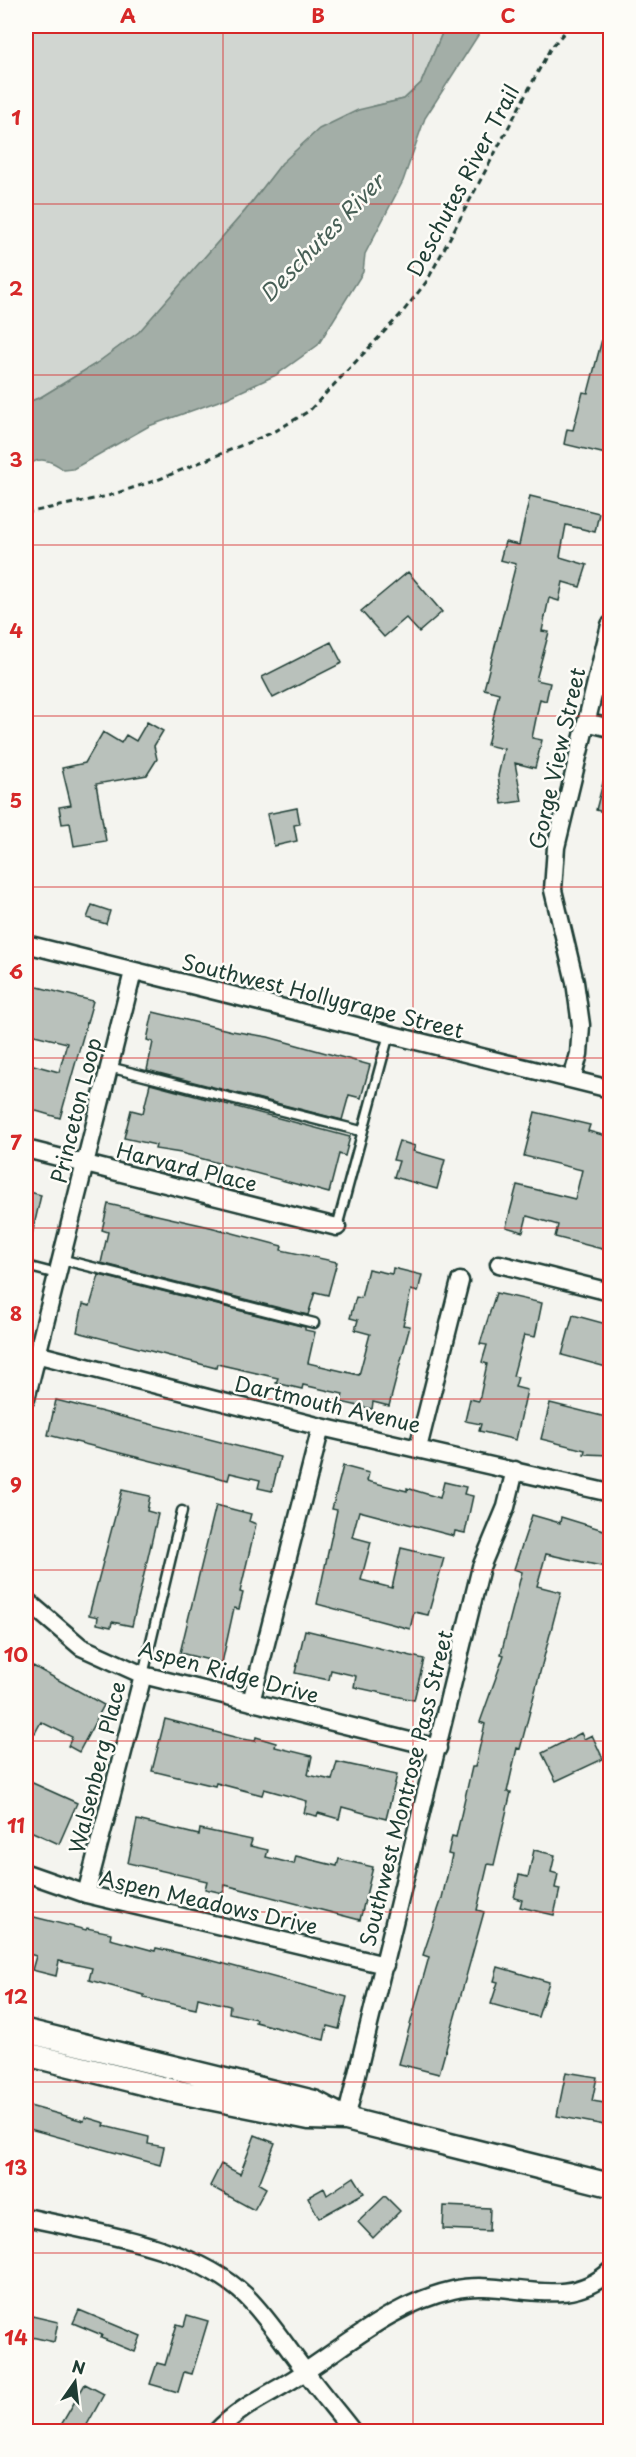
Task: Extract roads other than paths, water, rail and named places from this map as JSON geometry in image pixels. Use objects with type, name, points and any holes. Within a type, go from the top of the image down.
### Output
[{"type":"main road","points":[[26,2031],[314,2102],[346,2119]]},
{"type":"main road","points":[[26,2054],[174,2091],[309,2118],[346,2119],[610,2185]]},
{"type":"street","name":"Gorge View Street","points":[[572,1079],[579,1054],[581,1025],[575,982],[553,890],[556,848],[610,624]]},
{"type":"street","points":[[586,722],[610,728]]},
{"type":"street","name":"Southwest Hollygrape Street","points":[[26,944],[610,1089]]},
{"type":"street","name":"Princeton Loop","points":[[26,1399],[32,1363],[133,972]]},
{"type":"street","name":"Harvard Place","points":[[26,1149],[337,1227]]},
{"type":"street","points":[[499,1264],[610,1292]]},
{"type":"street","points":[[418,1448],[460,1281]]},
{"type":"street","name":"Dartmouth Avenue","points":[[32,1363],[610,1493]]},
{"type":"street","points":[[251,1702],[321,1427]]},
{"type":"street","name":"Southwest Montrose Pass Street","points":[[346,2119],[481,1568],[506,1507],[515,1470]]},
{"type":"street","name":"Aspen Ridge Drive","points":[[26,1600],[81,1647],[142,1675],[438,1748]]},
{"type":"street","name":"Walsenberg Place","points":[[86,1894],[142,1675]]},
{"type":"street","name":"Aspen Meadows Drive","points":[[26,1873],[86,1894],[385,1965]]},
{"type":"street","points":[[26,2217],[154,2248],[215,2274],[244,2294],[272,2324],[305,2372],[353,2432]]},
{"type":"street","points":[[216,2432],[227,2419],[252,2402],[305,2372],[395,2310],[424,2297],[456,2289],[492,2287],[543,2294],[566,2293],[587,2287],[610,2271]]},
{"type":"lane","points":[[337,1227],[361,1131],[389,1034]]},
{"type":"lane","points":[[109,1067],[361,1131]]},
{"type":"lane","points":[[26,1266],[58,1266],[314,1323]]},
{"type":"lane","name":"Walsenberg Place","points":[[142,1675],[182,1511]]},
{"type":"water","name":"Deschutes River","points":[[445,26],[484,26],[425,118],[403,181],[365,254],[363,272],[318,345],[276,375],[227,398],[149,426],[73,469],[64,470],[49,461],[39,460],[26,470],[26,403],[41,397],[97,363],[139,332],[245,211],[282,163],[319,129],[358,110],[404,99],[421,83]]}]
